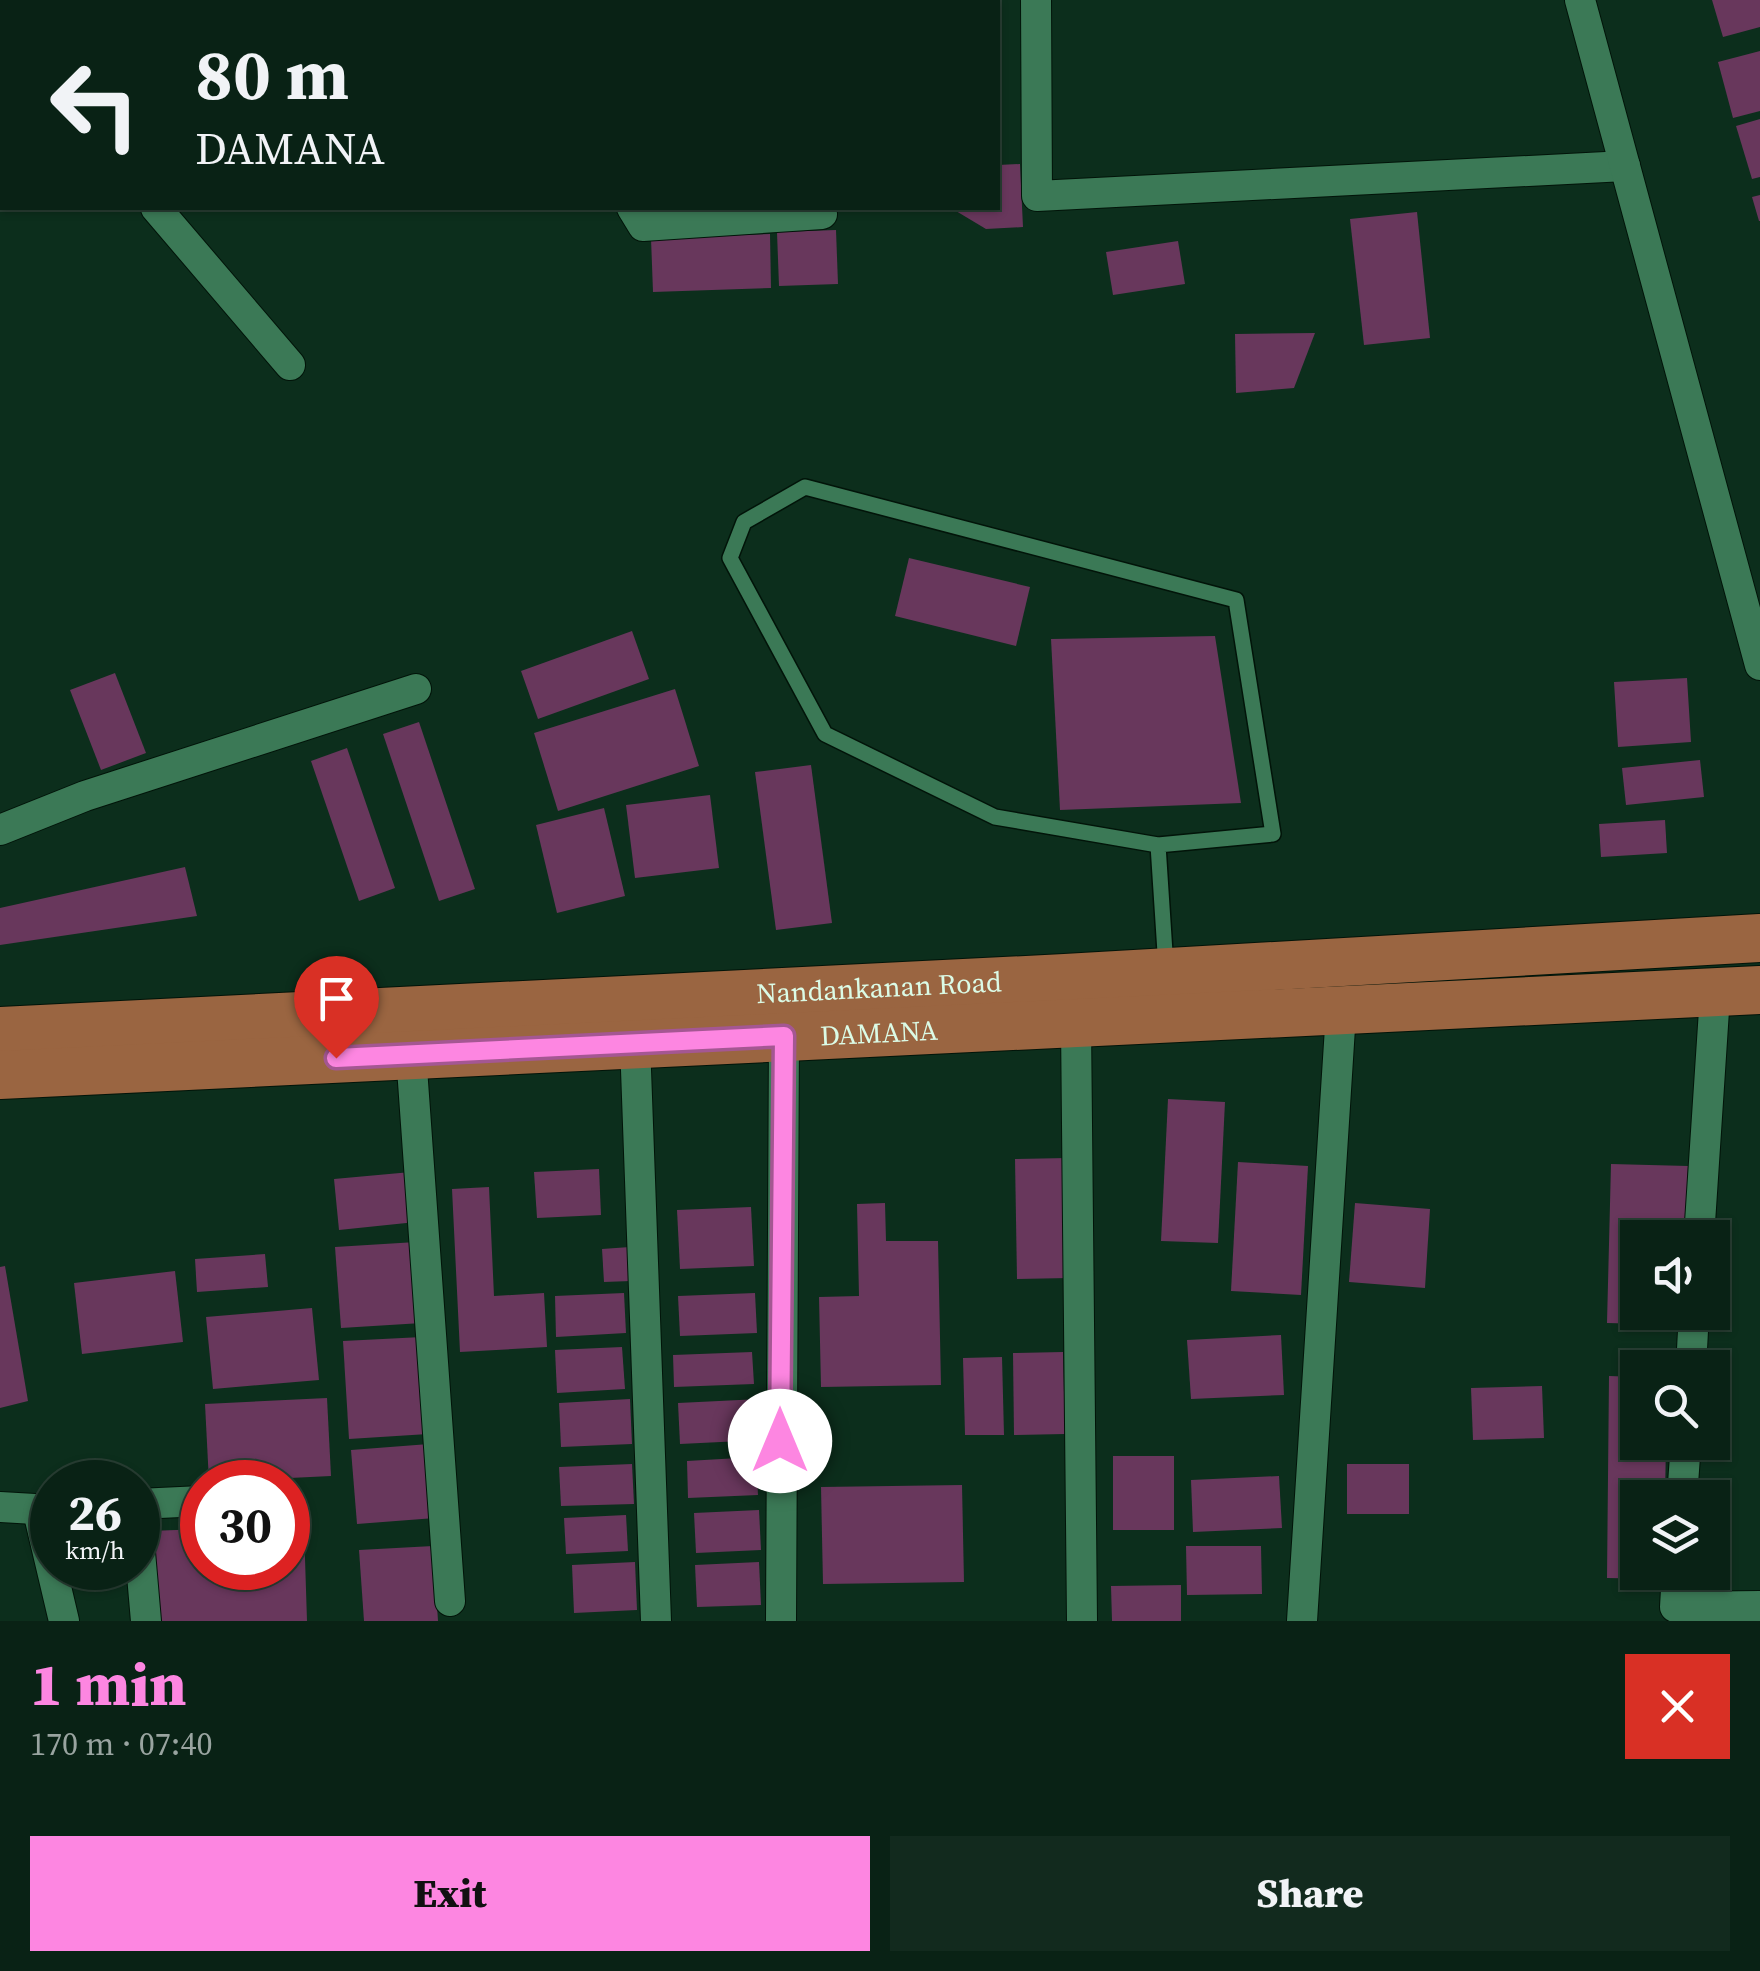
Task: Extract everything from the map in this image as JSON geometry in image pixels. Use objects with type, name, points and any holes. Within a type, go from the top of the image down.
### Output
[{"type":"main road","name":"Nandankanan Road","points":[[0,1031],[1760,938]]},
{"type":"main road","points":[[1512,952],[1516,1002]]},
{"type":"main road","name":"DAMANA","points":[[0,1076],[635,1042],[1738,992]]},
{"type":"street","points":[[1036,0],[1037,196],[1625,166]]},
{"type":"street","points":[[1580,0],[1759,654]]},
{"type":"street","points":[[158,210],[290,365]]},
{"type":"street","points":[[633,210],[643,226],[822,214]]},
{"type":"street","points":[[0,830],[85,796],[416,689]]},
{"type":"street","points":[[1702,1220],[1738,992]]},
{"type":"street","points":[[1302,1621],[1341,1012]]},
{"type":"street","points":[[1076,1024],[1082,1621]]},
{"type":"street","points":[[781,1621],[784,1036]]},
{"type":"street","points":[[635,1042],[656,1621]]},
{"type":"street","points":[[411,1054],[450,1601]]},
{"type":"street","points":[[0,1507],[30,1509]]},
{"type":"street","points":[[59,1590],[64,1621]]},
{"type":"street","points":[[143,1590],[146,1621]]},
{"type":"street","points":[[1676,1590],[1675,1607],[1760,1606]]},
{"type":"lane","points":[[805,488],[1236,600],[1273,834],[1158,846],[995,817],[825,734],[730,558],[744,522],[805,488]]},
{"type":"lane","points":[[1158,846],[1166,972]]},
{"type":"building","points":[[1712,0],[1760,0],[1760,27],[1723,37]]},
{"type":"building","points":[[1760,51],[1760,111],[1733,118],[1718,62]]},
{"type":"building","points":[[1760,119],[1760,177],[1752,179],[1736,126]]},
{"type":"building","points":[[1020,164],[1023,227],[986,229],[954,210],[1000,210],[1000,165]]},
{"type":"building","points":[[1760,195],[1760,221],[1759,221],[1752,197]]},
{"type":"building","points":[[1417,212],[1430,338],[1364,345],[1350,219]]},
{"type":"building","points":[[836,230],[838,284],[779,286],[777,232]]},
{"type":"building","points":[[770,234],[771,288],[653,292],[651,238]]},
{"type":"building","points":[[1178,241],[1185,284],[1113,295],[1106,252]]},
{"type":"building","points":[[1315,333],[1294,388],[1236,393],[1235,334]]},
{"type":"building","points":[[909,558],[1030,587],[1016,646],[895,616]]},
{"type":"building","points":[[632,631],[649,679],[538,719],[521,671]]},
{"type":"building","points":[[1215,636],[1241,803],[1060,810],[1051,639]]},
{"type":"building","points":[[115,673],[146,753],[101,770],[70,690]]},
{"type":"building","points":[[1687,678],[1691,742],[1618,747],[1614,682]]},
{"type":"building","points":[[675,689],[699,766],[558,811],[534,733]]},
{"type":"building","points":[[419,722],[475,889],[439,901],[383,734]]},
{"type":"building","points":[[347,748],[395,888],[359,901],[311,761]]},
{"type":"building","points":[[1700,760],[1704,797],[1626,805],[1622,768]]},
{"type":"building","points":[[811,765],[832,923],[776,930],[755,772]]},
{"type":"building","points":[[710,795],[719,868],[635,878],[626,805]]},
{"type":"building","points":[[604,808],[625,896],[557,913],[536,825]]},
{"type":"building","points":[[1665,820],[1667,853],[1601,857],[1599,824]]},
{"type":"building","points":[[185,867],[197,916],[0,945],[0,908]]},
{"type":"building","points":[[1168,1099],[1225,1102],[1218,1243],[1161,1241]]},
{"type":"building","points":[[1067,1158],[1069,1278],[1017,1279],[1015,1159]]},
{"type":"building","points":[[1238,1162],[1308,1166],[1301,1295],[1231,1291]]},
{"type":"building","points":[[1611,1164],[1688,1166],[1686,1220],[1620,1220],[1620,1323],[1607,1323]]},
{"type":"building","points":[[599,1169],[601,1215],[537,1218],[534,1172]]},
{"type":"building","points":[[411,1172],[416,1222],[339,1230],[334,1179]]},
{"type":"building","points":[[489,1187],[494,1296],[544,1293],[547,1347],[460,1352],[452,1189]]},
{"type":"building","points":[[885,1203],[886,1241],[938,1241],[941,1385],[821,1387],[819,1297],[859,1296],[857,1204]]},
{"type":"building","points":[[1355,1203],[1430,1209],[1425,1288],[1349,1282]]},
{"type":"building","points":[[751,1207],[754,1266],[680,1269],[677,1210]]},
{"type":"building","points":[[416,1242],[422,1323],[341,1328],[335,1247]]},
{"type":"building","points":[[630,1247],[631,1281],[604,1282],[602,1249]]},
{"type":"building","points":[[265,1254],[268,1287],[197,1292],[195,1259]]},
{"type":"building","points":[[5,1266],[28,1401],[0,1408],[0,1267]]},
{"type":"building","points":[[175,1271],[183,1342],[82,1354],[74,1283]]},
{"type":"building","points":[[624,1293],[626,1333],[556,1337],[555,1296]]},
{"type":"building","points":[[755,1293],[757,1333],[680,1336],[678,1296]]},
{"type":"building","points":[[312,1308],[319,1380],[213,1389],[206,1317]]},
{"type":"building","points":[[1281,1335],[1284,1395],[1191,1399],[1187,1340]]},
{"type":"building","points":[[422,1337],[428,1434],[349,1439],[343,1341]]},
{"type":"building","points":[[622,1347],[625,1389],[557,1393],[555,1350]]},
{"type":"building","points":[[752,1352],[754,1384],[674,1387],[673,1355]]},
{"type":"building","points":[[1063,1352],[1065,1434],[1014,1435],[1013,1353]]},
{"type":"building","points":[[1002,1357],[1004,1435],[965,1435],[963,1358]]},
{"type":"building","points":[[1609,1376],[1620,1376],[1620,1460],[1666,1460],[1665,1480],[1620,1480],[1620,1578],[1607,1578]]},
{"type":"building","points":[[1542,1386],[1544,1438],[1473,1440],[1471,1388]]},
{"type":"building","points":[[327,1398],[331,1476],[310,1477],[310,1460],[208,1460],[205,1404]]},
{"type":"building","points":[[630,1399],[632,1444],[561,1447],[559,1403]]},
{"type":"building","points":[[760,1399],[762,1440],[680,1444],[678,1403]]},
{"type":"building","points":[[429,1444],[435,1518],[357,1524],[351,1450]]},
{"type":"building","points":[[1113,1456],[1174,1456],[1174,1530],[1113,1530]]},
{"type":"building","points":[[756,1457],[758,1495],[688,1498],[687,1461]]},
{"type":"building","points":[[632,1464],[634,1504],[561,1506],[559,1467]]},
{"type":"building","points":[[1347,1464],[1409,1464],[1409,1514],[1347,1514]]},
{"type":"building","points":[[1279,1476],[1282,1528],[1193,1532],[1191,1480]]},
{"type":"building","points":[[962,1485],[964,1582],[823,1584],[821,1487]]},
{"type":"building","points":[[759,1510],[761,1550],[696,1553],[694,1513]]},
{"type":"building","points":[[626,1515],[628,1551],[566,1554],[564,1518]]},
{"type":"building","points":[[180,1530],[180,1590],[306,1590],[307,1621],[152,1621],[151,1590],[160,1590],[160,1531]]},
{"type":"building","points":[[433,1546],[438,1621],[364,1621],[359,1550]]},
{"type":"building","points":[[1186,1546],[1261,1546],[1262,1594],[1187,1595]]},
{"type":"building","points":[[635,1562],[637,1610],[574,1613],[572,1565]]},
{"type":"building","points":[[759,1562],[761,1605],[697,1607],[695,1565]]},
{"type":"building","points":[[1181,1585],[1181,1621],[1112,1621],[1111,1586]]},
{"type":"route","points":[[336,1058],[784,1036],[780,1441]]}]
